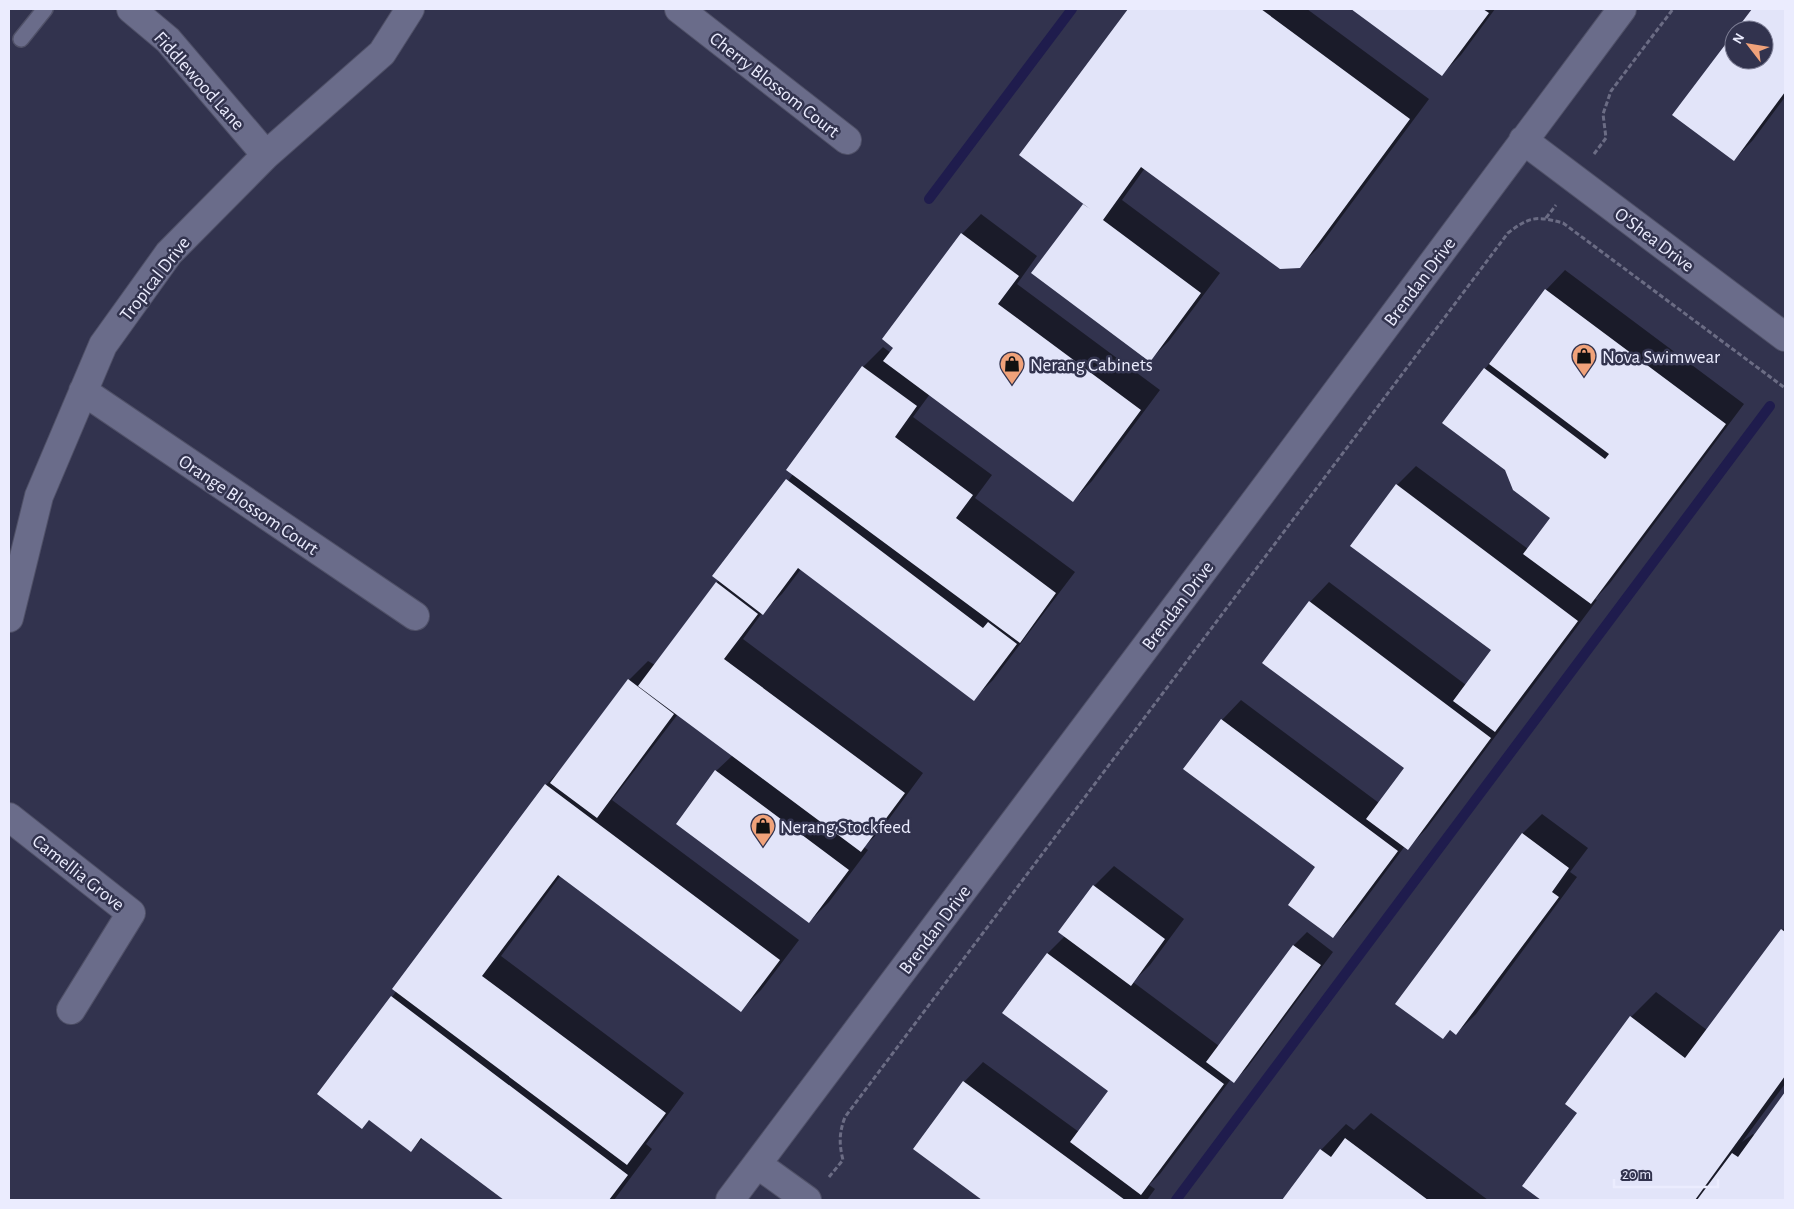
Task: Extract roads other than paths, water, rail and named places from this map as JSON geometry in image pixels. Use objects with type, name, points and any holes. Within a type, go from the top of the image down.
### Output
[{"type":"street","name":"Fiddlewood Lane","points":[[131,9],[168,40],[266,155]]},
{"type":"street","name":"Tropical Drive","points":[[11,602],[39,496],[103,344],[169,253],[266,155],[382,53],[410,9]]},
{"type":"street","name":"Cherry Blossom Court","points":[[679,9],[847,140]]},
{"type":"street","name":"Brendan Drive","points":[[730,1200],[1622,9]]},
{"type":"street","name":"O'Shea Drive","points":[[1523,140],[1785,337]]},
{"type":"street","name":"Orange Blossom Court","points":[[83,391],[415,616]]},
{"type":"street","name":"Camellia Grove","points":[[9,817],[131,913],[71,1010]]},
{"type":"street","points":[[758,1164],[807,1200]]},
{"type":"lane","points":[[21,39],[45,9]]},
{"type":"waterway","points":[[929,199],[1072,9]]},
{"type":"waterway","points":[[1176,1200],[1770,406]]},
{"type":"place","name":"Nova Swimwear","points":[[1584,377]]},
{"type":"place","name":"Nerang Cabinets","points":[[1012,385]]},
{"type":"place","name":"Nerang Stockfeed","points":[[763,847]]}]
